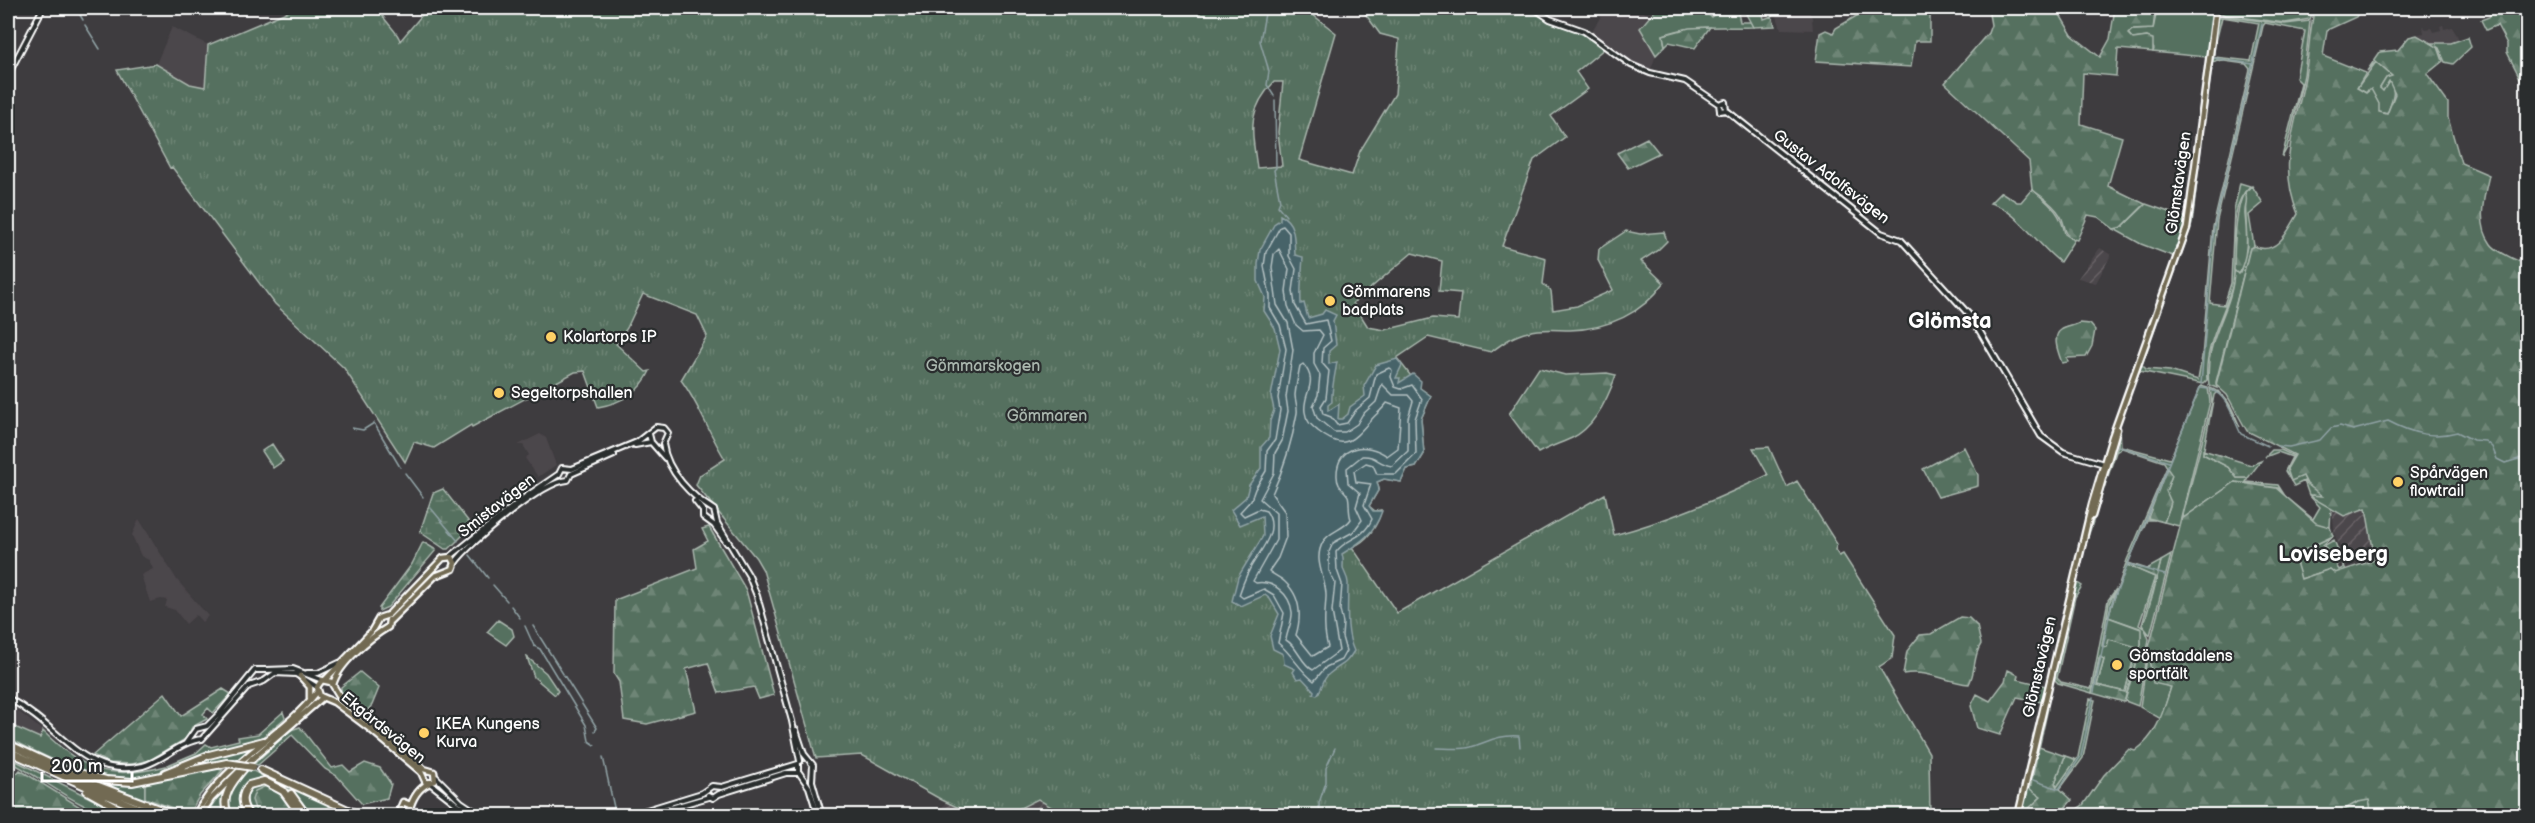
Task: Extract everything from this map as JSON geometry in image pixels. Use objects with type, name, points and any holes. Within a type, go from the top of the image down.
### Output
[{"type":"highway","points":[[143,781],[209,754],[264,741]]},
{"type":"highway","points":[[8,744],[96,785],[177,816]]},
{"type":"highway","points":[[8,751],[158,816]]},
{"type":"highway","points":[[230,816],[224,803],[226,794],[252,759]]},
{"type":"highway","points":[[55,766],[106,780],[143,781],[227,764],[253,767],[361,816]]},
{"type":"highway","points":[[261,770],[287,789],[307,816]]},
{"type":"highway","points":[[58,774],[132,816]]},
{"type":"highway","points":[[250,816],[243,804],[243,794],[249,785],[264,781],[283,791],[301,816]]},
{"type":"main road","name":"Glömstavägen","points":[[2018,816],[2088,524],[2118,424],[2187,228],[2216,8]]},
{"type":"main road","points":[[195,816],[207,795],[309,701],[324,680],[343,662],[379,618],[386,616],[441,561],[451,556],[455,563],[453,569],[435,576],[390,621],[388,627],[355,654],[337,675],[333,685],[334,692],[226,781],[200,816]]},
{"type":"main road","points":[[441,561],[442,567],[446,570]]},
{"type":"main road","points":[[386,616],[390,621]]},
{"type":"main road","points":[[376,624],[382,630]]},
{"type":"main road","points":[[302,675],[310,687],[309,701]]},
{"type":"main road","points":[[324,680],[333,685]]},
{"type":"main road","name":"Ekgårdsvägen","points":[[317,689],[324,698],[334,702],[421,772],[426,781],[410,808]]},
{"type":"main road","name":"Ekgårdsvägen","points":[[334,692],[424,770],[430,770],[436,777]]},
{"type":"main road","points":[[430,770],[426,772],[426,781],[436,777]]},
{"type":"main road","points":[[400,814],[400,805],[410,808]]},
{"type":"main road","points":[[400,814],[410,808]]},
{"type":"street","points":[[8,75],[43,8]]},
{"type":"street","name":"Gustav Adolfsvägen","points":[[1534,8],[1550,19],[1584,31],[1631,65],[1653,74],[1685,81],[1719,104],[1725,102],[1726,110],[1881,232],[1901,240],[1982,330],[2028,419],[2041,436],[2063,452],[2105,465]]},
{"type":"street","points":[[570,472],[649,434],[654,428],[664,428],[668,438],[663,444]]},
{"type":"street","points":[[649,434],[682,486],[705,509],[713,509],[757,596],[792,721],[807,760],[813,765],[812,773],[820,816]]},
{"type":"street","points":[[570,472],[638,444],[663,444]]},
{"type":"street","points":[[663,444],[674,471],[705,509],[704,517],[709,520],[739,558]]},
{"type":"street","name":"Smistavägen","points":[[451,556],[521,500],[559,474],[562,468],[570,472],[568,480],[561,479],[523,503],[455,563]]},
{"type":"street","points":[[559,474],[561,479]]},
{"type":"street","points":[[709,520],[715,516]]},
{"type":"street","points":[[302,675],[318,673],[343,662]]},
{"type":"street","points":[[183,746],[220,713],[257,669],[286,668],[302,675],[317,689]]},
{"type":"street","points":[[265,670],[267,679]]},
{"type":"street","points":[[8,698],[35,716],[78,754],[100,765],[120,768],[141,766],[202,739],[249,686],[279,672],[324,680]]},
{"type":"street","points":[[253,674],[259,682]]},
{"type":"street","points":[[792,721],[801,774],[820,816]]},
{"type":"street","points":[[200,729],[205,734]]},
{"type":"street","points":[[194,735],[198,739]]},
{"type":"street","points":[[627,816],[707,790],[712,786],[717,788],[807,760]]},
{"type":"street","points":[[643,816],[709,797],[715,798],[719,794],[786,773],[812,773]]},
{"type":"street","name":"Ekgårdsvägen","points":[[436,777],[461,802],[482,816]]},
{"type":"street","name":"Ekgårdsvägen","points":[[426,781],[472,816]]},
{"type":"street","points":[[717,788],[719,794]]},
{"type":"street","points":[[707,790],[709,797]]},
{"type":"shaded area","points":[[1606,8],[1639,8],[1649,16],[1640,26],[1656,55],[1651,69],[1631,63],[1590,34]]},
{"type":"shaded area","points":[[1778,8],[1807,8],[1812,17],[1813,30],[1781,29],[1775,10]]},
{"type":"shaded area","points":[[2443,25],[2444,29],[2452,27],[2459,39],[2451,43],[2433,43],[2418,34],[2424,33],[2423,26],[2426,29],[2431,28],[2433,32],[2441,30],[2440,26]]},
{"type":"shaded area","points":[[172,27],[208,45],[205,88],[190,84],[156,64]]},
{"type":"shaded area","points":[[2100,248],[2111,255],[2096,283],[2078,278]]},
{"type":"shaded area","points":[[540,434],[546,438],[556,465],[538,477],[525,458],[529,455],[523,445],[518,445]]},
{"type":"shaded area","points":[[2362,508],[2368,510],[2375,555],[2369,545],[2361,548],[2362,552],[2352,558],[2350,551],[2343,553],[2335,536],[2332,509],[2344,516]]},
{"type":"shaded area","points":[[139,519],[177,580],[208,616],[202,622],[196,615],[186,624],[175,610],[165,607],[167,600],[150,602],[141,575],[153,569],[149,560],[141,556],[132,535]]},
{"type":"shaded area","points":[[8,703],[43,731],[40,738],[8,724]]},
{"type":"shaded area","points":[[1038,799],[1066,815],[1006,816]]},
{"type":"shaded area","points":[[946,802],[976,815],[936,816]]},
{"type":"green space","name":"Gömmaren","points":[[296,8],[378,8],[400,41],[428,8],[1191,8],[1200,14],[1200,8],[1304,8],[1336,33],[1299,160],[1352,175],[1360,151],[1395,94],[1399,42],[1399,39],[1380,34],[1361,8],[1530,9],[1549,22],[1585,33],[1605,48],[1576,72],[1588,89],[1551,116],[1565,137],[1534,160],[1502,246],[1546,258],[1543,284],[1551,291],[1553,310],[1577,306],[1613,290],[1598,260],[1599,249],[1626,231],[1640,234],[1664,232],[1667,241],[1641,261],[1664,283],[1646,303],[1611,323],[1584,329],[1523,333],[1491,352],[1428,337],[1397,358],[1420,388],[1431,396],[1421,419],[1424,454],[1416,467],[1407,469],[1401,482],[1384,479],[1377,482],[1379,489],[1369,506],[1375,511],[1381,510],[1378,521],[1363,541],[1352,547],[1397,613],[1605,494],[1614,535],[1673,516],[1729,493],[1768,475],[1753,448],[1769,447],[1787,487],[1797,481],[1837,544],[1835,550],[1839,556],[1843,554],[1895,635],[1892,658],[1879,667],[1929,753],[1930,815],[1066,816],[1038,799],[1006,815],[976,816],[942,800],[862,755],[816,758],[763,570],[756,558],[696,485],[700,475],[725,459],[681,380],[707,336],[697,315],[643,294],[627,328],[616,344],[646,372],[650,371],[641,385],[629,396],[598,407],[585,371],[575,372],[472,427],[471,425],[434,448],[414,442],[405,462],[344,368],[275,304],[172,167],[170,168],[117,70],[156,64],[190,84],[205,87],[208,45]],"holes":[[[1274,82],[1283,82],[1278,132],[1282,166],[1257,168],[1253,122],[1259,102]],[[1412,253],[1442,261],[1439,291],[1461,293],[1458,320],[1433,318],[1385,330],[1368,327],[1353,303]]]},
{"type":"green space","points":[[1657,8],[1703,8],[1711,17],[1724,8],[1737,8],[1740,22],[1751,22],[1753,27],[1707,27],[1685,29],[1663,35],[1665,46],[1656,55],[1640,28]]},
{"type":"green space","points":[[1870,8],[1930,8],[1930,41],[1915,41],[1911,67],[1816,61],[1820,33],[1826,30],[1833,33],[1836,28]]},
{"type":"green space","points":[[1988,8],[2056,8],[2072,35],[2100,57],[2110,39],[2115,8],[2120,11],[2155,13],[2153,29],[2132,30],[2128,34],[2133,39],[2147,37],[2153,39],[2153,52],[2118,49],[2116,76],[2083,73],[2081,124],[2122,137],[2108,186],[2145,204],[2122,227],[2114,229],[2098,217],[2088,215],[2077,240],[2072,239],[2057,211],[2032,189],[2029,161],[1945,83],[1988,33],[1991,25]]},
{"type":"green space","points":[[2118,8],[2213,8],[2206,57],[2153,52],[2154,49],[2147,37],[2133,39],[2128,33],[2132,30],[2153,29],[2156,15],[2152,11],[2120,11]]},
{"type":"green space","points":[[2219,8],[2314,8],[2310,19],[2285,23],[2225,15],[2220,13]]},
{"type":"green space","points":[[2315,8],[2362,8],[2356,17],[2327,30],[2323,56],[2366,73],[2357,88],[2366,93],[2371,89],[2379,104],[2379,112],[2387,114],[2395,94],[2389,81],[2383,91],[2380,88],[2386,78],[2392,76],[2376,62],[2367,71],[2380,52],[2398,50],[2409,37],[2417,35],[2438,47],[2443,61],[2427,74],[2448,103],[2448,118],[2461,163],[2489,175],[2482,210],[2486,236],[2498,250],[2527,265],[2527,815],[2372,815],[2369,801],[2358,802],[2334,816],[2067,816],[2083,805],[2104,775],[2129,749],[2135,751],[2143,745],[2154,731],[2162,714],[2171,687],[2153,683],[2148,651],[2182,519],[2235,482],[2276,488],[2316,523],[2330,527],[2333,536],[2294,555],[2301,579],[2330,569],[2335,573],[2375,560],[2366,508],[2344,516],[2313,498],[2310,495],[2322,496],[2307,484],[2303,476],[2291,481],[2287,469],[2295,455],[2247,431],[2227,395],[2216,385],[2250,248],[2254,246],[2269,248],[2276,245],[2298,214],[2289,178],[2290,145],[2305,77]]},
{"type":"green space","points":[[2494,8],[2515,8],[2527,14],[2527,84],[2522,82],[2497,25],[2486,30],[2481,20],[2489,17]]},
{"type":"green space","points":[[1756,10],[1763,14],[1764,19],[1772,16],[1775,26],[1753,27],[1746,14]]},
{"type":"green space","points":[[2224,16],[2285,24],[2310,21],[2304,75],[2287,148],[2282,157],[2301,83],[2296,78],[2305,31],[2265,23],[2263,26],[2217,220],[2210,303],[2224,305],[2231,283],[2234,210],[2240,183],[2250,186],[2242,196],[2237,208],[2232,287],[2211,343],[2207,380],[2203,384],[2140,371],[2139,367],[2190,222],[2204,123],[2192,224],[2142,365],[2146,369],[2170,371],[2198,380],[2213,227],[2250,69],[2246,64],[2217,60],[2212,63],[2214,56],[2251,61],[2259,23],[2222,17],[2215,46],[2219,17]]},
{"type":"green space","points":[[1710,27],[1695,48],[1669,42],[1665,46],[1663,35],[1689,28]]},
{"type":"green space","points":[[2468,37],[2471,47],[2453,64],[2445,62],[2439,48],[2431,43],[2451,43]]},
{"type":"green space","points":[[2376,62],[2392,76],[2386,78],[2380,88],[2383,90],[2389,81],[2392,85],[2393,97],[2387,114],[2379,112],[2368,90],[2366,93],[2357,88]]},
{"type":"green space","points":[[1647,138],[1659,153],[1628,168],[1617,153]]},
{"type":"green space","points":[[2252,186],[2263,203],[2249,215],[2254,246],[2250,248],[2216,382],[2217,388],[2209,385],[2210,353],[2229,299],[2234,270],[2240,273],[2247,247],[2245,192]]},
{"type":"green space","points":[[2032,189],[2053,208],[2065,234],[2074,240],[2060,262],[2009,212],[1990,203],[2001,192],[2021,202]]},
{"type":"green space","points":[[2245,192],[2247,198],[2246,245],[2244,260],[2238,274],[2234,270],[2236,230],[2239,207]]},
{"type":"green space","points":[[2146,204],[2186,218],[2175,257],[2141,244],[2114,229],[2122,227]]},
{"type":"green space","points":[[2079,323],[2090,324],[2095,330],[2092,346],[2086,357],[2067,358],[2068,362],[2062,363],[2057,346],[2058,333]]},
{"type":"green space","points":[[1539,368],[1565,375],[1607,373],[1616,375],[1605,402],[1587,427],[1572,438],[1538,453],[1509,414]]},
{"type":"green space","points":[[2201,386],[2208,388],[2210,402],[2179,526],[2164,522],[2170,506],[2166,491],[2172,475],[2148,518],[2155,520],[2147,520],[2128,563],[2155,577],[2139,625],[2145,629],[2149,639],[2138,706],[2125,701],[2141,644],[2140,628],[2108,617],[2127,560],[2167,467],[2164,462],[2122,448],[2116,452],[2084,548],[2118,445],[2120,426],[2121,446],[2170,459]]},
{"type":"green space","points":[[2210,388],[2217,392],[2214,395],[2203,454],[2228,467],[2237,478],[2248,478],[2246,482],[2278,485],[2285,496],[2313,519],[2320,507],[2309,495],[2304,481],[2294,486],[2285,471],[2287,467],[2299,477],[2303,476],[2307,484],[2320,493],[2321,497],[2312,495],[2331,508],[2330,527],[2323,526],[2308,519],[2294,507],[2278,488],[2235,482],[2182,519],[2212,403]]},
{"type":"green space","points":[[2220,393],[2229,404],[2240,427],[2227,402]]},
{"type":"green space","points":[[272,444],[283,461],[273,468],[262,451]]},
{"type":"green space","points":[[1964,447],[1978,475],[1978,486],[1938,497],[1923,469]]},
{"type":"green space","points":[[2203,450],[2251,465],[2261,461],[2248,478],[2237,478],[2228,467],[2203,454]]},
{"type":"green space","points":[[2272,450],[2281,450],[2294,456],[2287,467],[2292,457],[2278,452],[2265,457]]},
{"type":"green space","points":[[2167,468],[2172,475],[2166,491],[2171,502],[2164,522],[2148,518]]},
{"type":"green space","points":[[443,489],[472,526],[449,549],[445,549],[420,532],[433,493]]},
{"type":"green space","points":[[709,527],[746,590],[774,695],[759,699],[754,687],[719,693],[708,663],[686,669],[696,711],[647,724],[624,720],[619,682],[614,674],[615,600],[697,568],[694,549],[708,541],[702,529]]},
{"type":"green space","points":[[2333,536],[2323,545],[2331,560],[2325,545],[2334,540],[2342,560],[2336,565],[2339,570],[2343,568],[2343,562],[2346,571],[2335,573],[2330,569],[2301,579],[2294,562],[2295,554]]},
{"type":"green space","points":[[423,542],[436,550],[388,607],[379,611],[412,564]]},
{"type":"green space","points":[[2171,555],[2150,635],[2142,625],[2161,561]]},
{"type":"green space","points":[[2161,561],[2146,618],[2142,625],[2155,577],[2127,565],[2128,563],[2147,569]]},
{"type":"green space","name":"Gömstadalens sportfält","points":[[2076,582],[2082,586],[2075,597],[2057,678],[2061,682],[2091,689],[2108,600],[2116,589],[2109,607],[2109,639],[2137,646],[2125,692],[2097,685],[2104,660],[2099,659],[2092,693],[2058,683],[2055,680],[2057,662]]},
{"type":"green space","points":[[2116,589],[2108,617],[2141,629],[2141,644],[2124,702],[2092,693],[2100,657],[2104,659],[2097,685],[2125,692],[2137,647],[2109,639],[2107,647],[2102,646],[2109,603]]},
{"type":"green space","points":[[1960,617],[1969,618],[1977,626],[1981,644],[1969,684],[1928,674],[1903,674],[1907,651],[1920,635],[1931,634]]},
{"type":"green space","points":[[498,620],[512,629],[514,636],[506,645],[487,632]]},
{"type":"green space","points":[[2148,651],[2153,682],[2171,687],[2161,719],[2140,707]]},
{"type":"green space","points":[[527,657],[546,673],[558,691],[555,695],[534,677]]},
{"type":"green space","points":[[2008,670],[2018,675],[2017,679],[2046,686],[2042,702],[2017,697],[2000,735],[1977,728],[1971,706],[1977,694],[1990,701],[2005,681]]},
{"type":"green space","points":[[360,672],[379,688],[372,705],[365,713],[341,692],[341,687]]},
{"type":"green space","points":[[223,689],[231,694],[213,713],[208,708],[203,714],[207,719],[192,727],[187,738],[150,760],[132,764],[109,763],[93,755],[165,693],[181,716]]},
{"type":"green space","points":[[2090,699],[2095,700],[2083,758],[2060,789],[2072,800],[2059,815],[2022,815],[2041,797],[2030,789],[2039,747],[2065,756],[2055,783],[2057,787],[2078,757]]},
{"type":"green space","points":[[2048,708],[2030,789],[2041,797],[2021,816],[2041,727]]},
{"type":"green space","points":[[283,712],[285,718],[259,740],[170,769],[168,765],[196,753],[206,744],[211,747],[239,740],[238,737],[258,734]]},
{"type":"green space","points":[[8,724],[40,738],[43,731],[71,755],[98,769],[129,772],[166,766],[167,770],[146,777],[125,779],[85,772],[8,738]]},
{"type":"green space","points":[[300,727],[332,768],[343,765],[350,772],[365,763],[380,768],[391,784],[387,798],[362,804],[337,776],[325,769],[292,735],[258,765],[254,764],[291,730]]},
{"type":"green space","points":[[250,749],[237,761],[214,761],[178,771],[221,754]]},
{"type":"green space","points":[[2065,756],[2077,760],[2057,787],[2055,783]]},
{"type":"green space","points":[[8,757],[124,815],[109,814],[79,803],[8,761]]},
{"type":"green space","points":[[213,768],[223,770],[200,795],[189,814],[145,798],[145,783]]},
{"type":"green space","points":[[247,768],[277,783],[259,780],[251,783],[243,790],[248,815],[232,815],[227,799]]},
{"type":"green space","points":[[20,770],[93,815],[8,815],[8,783]]},
{"type":"green space","points":[[238,775],[226,791],[228,815],[205,816],[219,795]]},
{"type":"green space","points":[[279,780],[353,815],[310,815],[303,804]]},
{"type":"green space","points":[[99,783],[122,785],[145,783],[145,798],[187,815]]},
{"type":"green space","points":[[262,783],[281,793],[299,815],[295,815],[293,809],[251,814],[246,804],[247,795],[252,788]]},
{"type":"green space","points":[[266,786],[283,798],[295,815],[257,815],[252,800],[255,791]]},
{"type":"green space","points":[[2369,800],[2372,815],[2334,815],[2358,802]]},
{"type":"water","points":[[1280,215],[1292,227],[1295,255],[1303,257],[1301,304],[1304,303],[1308,318],[1322,314],[1325,310],[1336,315],[1333,321],[1336,345],[1329,351],[1329,364],[1337,362],[1332,402],[1328,405],[1328,411],[1339,404],[1338,419],[1342,419],[1348,414],[1350,407],[1365,396],[1364,386],[1376,365],[1397,359],[1402,365],[1396,378],[1400,378],[1399,383],[1413,374],[1421,381],[1420,388],[1431,396],[1421,419],[1424,454],[1416,467],[1407,469],[1401,482],[1384,479],[1377,482],[1379,489],[1369,506],[1373,511],[1382,511],[1379,519],[1366,537],[1342,554],[1343,569],[1348,582],[1348,627],[1354,651],[1345,662],[1327,676],[1317,695],[1313,694],[1314,691],[1302,678],[1297,679],[1293,672],[1295,669],[1284,664],[1283,654],[1273,649],[1270,636],[1279,614],[1270,599],[1265,595],[1241,606],[1232,601],[1238,577],[1263,536],[1262,516],[1240,525],[1231,510],[1246,497],[1249,485],[1261,468],[1261,447],[1269,438],[1270,421],[1274,410],[1271,396],[1280,349],[1275,328],[1264,311],[1265,297],[1258,281],[1258,264],[1260,250],[1275,223],[1280,220]]},
{"type":"waterway","points":[[76,8],[83,20]]},
{"type":"waterway","points":[[1266,8],[1260,41],[1269,71],[1267,85],[1274,96]]},
{"type":"waterway","points":[[2263,16],[2265,8]]},
{"type":"waterway","points":[[2201,384],[2214,227],[2262,24]]},
{"type":"waterway","points":[[85,25],[100,49]]},
{"type":"waterway","points":[[2213,58],[2253,64]]},
{"type":"waterway","points":[[1275,100],[1276,168],[1274,170],[1280,201],[1278,206],[1286,216]]},
{"type":"waterway","points":[[2094,692],[2111,606],[2200,387]]},
{"type":"waterway","points":[[2201,388],[2208,389]]},
{"type":"waterway","points":[[2211,390],[2226,402],[2241,434],[2268,446]]},
{"type":"waterway","points":[[2277,446],[2289,447],[2320,440],[2331,428],[2340,426],[2353,430],[2388,421],[2422,434],[2439,435],[2457,432],[2473,440],[2485,441],[2492,447],[2497,459],[2505,463],[2522,458],[2528,460]]},
{"type":"waterway","points":[[352,428],[363,430],[374,423],[400,467]]},
{"type":"waterway","points":[[2118,446],[2169,462]]},
{"type":"waterway","points":[[405,473],[423,497]]},
{"type":"waterway","points":[[430,507],[458,541]]},
{"type":"waterway","points":[[470,555],[488,578]]},
{"type":"waterway","points":[[2128,564],[2165,575]]},
{"type":"waterway","points":[[493,585],[507,601]]},
{"type":"waterway","points":[[511,606],[520,618]]},
{"type":"waterway","points":[[525,626],[534,646],[540,649],[586,725],[589,741],[595,745]]},
{"type":"waterway","points":[[533,626],[597,728],[595,731]]},
{"type":"waterway","points":[[2033,780],[2059,789],[2081,756],[2093,698]]},
{"type":"waterway","points":[[1436,748],[1467,748],[1500,737],[1512,736],[1519,736],[1520,747]]},
{"type":"waterway","points":[[1320,816],[1319,803],[1326,782],[1326,768],[1335,748]]},
{"type":"waterway","points":[[603,757],[615,812]]},
{"type":"place","name":"Gömmarens badplats","points":[[1330,301]]},
{"type":"place","name":"Kolartorps IP","points":[[551,337]]},
{"type":"place","name":"Segeltorpshallen","points":[[499,393]]},
{"type":"place","name":"Spårvägen flowtrail","points":[[2398,482]]},
{"type":"place","name":"Gömstadalens sportfält","points":[[2117,665]]},
{"type":"place","name":"IKEA Kungens Kurva","points":[[424,733]]},
{"type":"district","name":"Glömsta","points":[[1950,321]]},
{"type":"district","name":"Loviseberg","points":[[2333,554]]},
{"type":"park label","name":"Gömmarskogen","points":[[983,366]]}]
